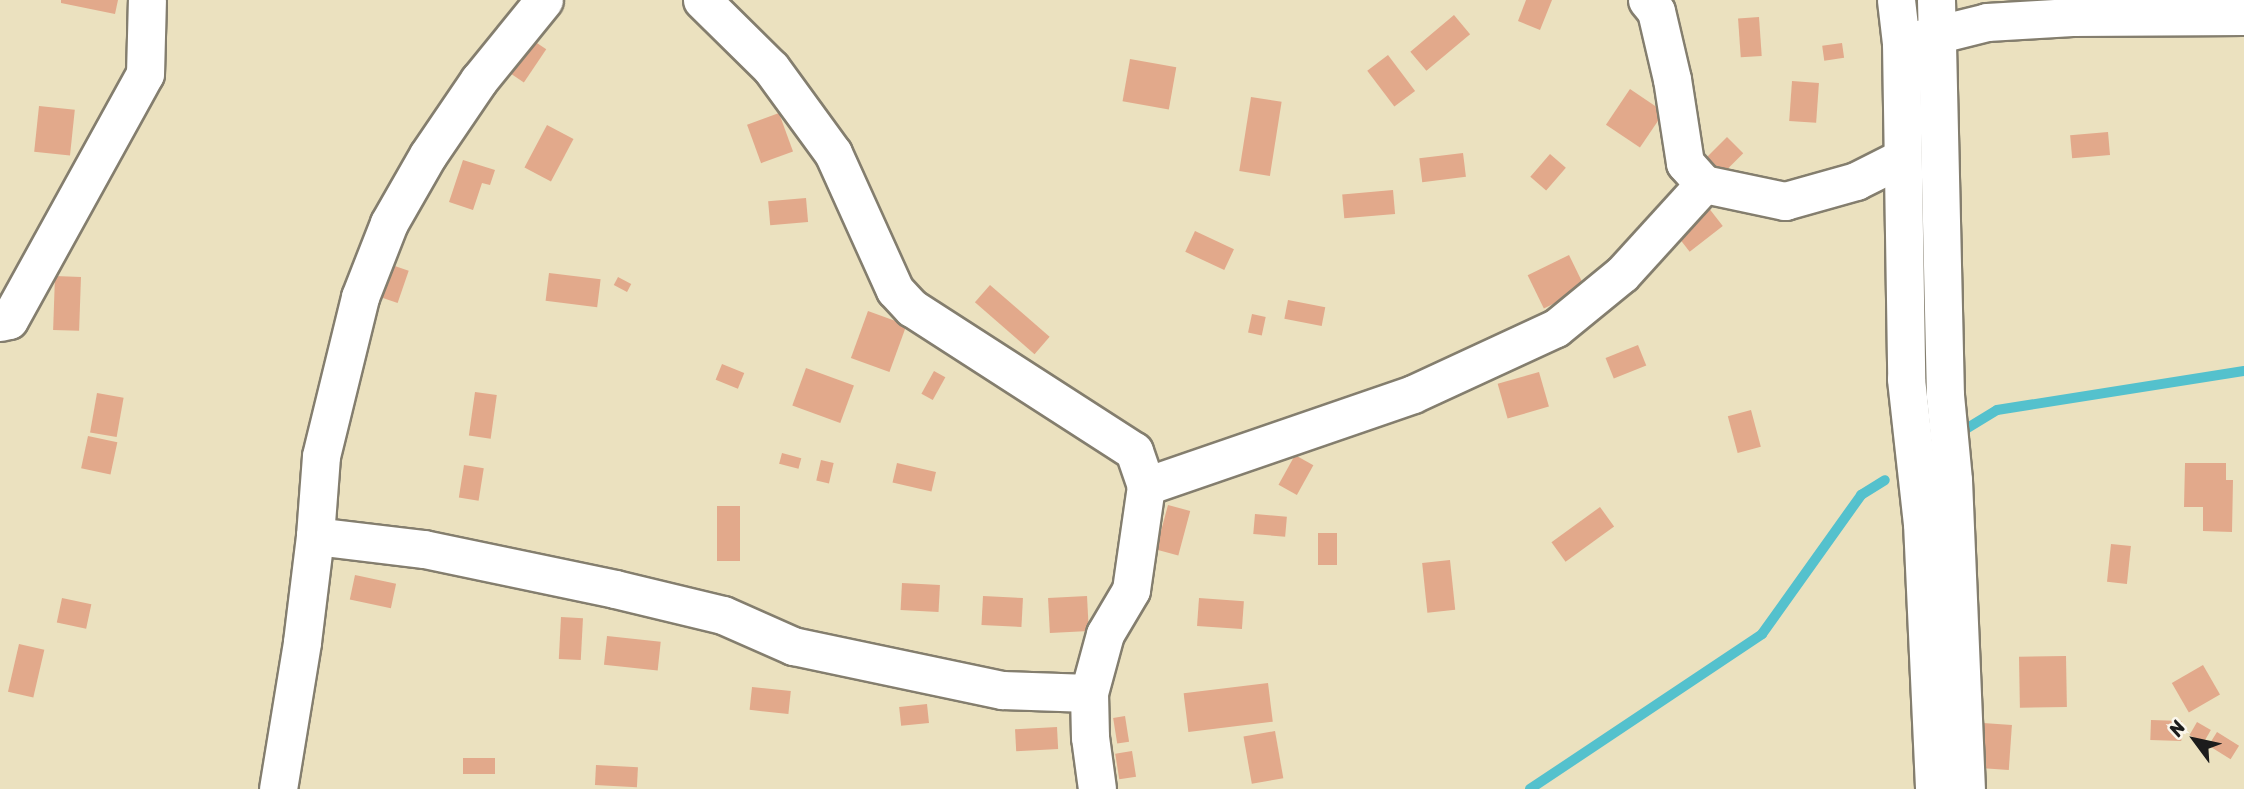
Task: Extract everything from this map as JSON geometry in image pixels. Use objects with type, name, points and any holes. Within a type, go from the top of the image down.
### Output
[{"type":"street","points":[[0,322],[9,320],[145,74],[147,0]]},
{"type":"street","points":[[278,789],[315,536],[321,456],[360,298],[389,223],[428,156],[479,80],[544,0]]},
{"type":"street","points":[[702,0],[771,68],[833,153],[895,290],[912,308],[1134,451],[1146,486],[1132,590],[1105,634],[1089,693],[1090,737],[1097,789]]},
{"type":"street","points":[[1647,0],[1656,11],[1672,79],[1685,163],[1703,184],[1785,201],[1856,181],[1902,158]]},
{"type":"street","points":[[1896,0],[1901,43],[1906,379],[1922,523],[1934,789]]},
{"type":"street","points":[[1901,43],[1937,17],[1987,22],[2072,9],[2244,16]]},
{"type":"street","points":[[1937,17],[1945,395],[1953,480],[1966,789]]},
{"type":"street","points":[[1146,486],[1413,394],[1556,328],[1622,274],[1703,184]]},
{"type":"street","points":[[315,536],[424,549],[615,589],[723,615],[793,646],[1002,691],[1089,693]]},
{"type":"building","points":[[61,0],[118,0],[115,14],[61,3]]},
{"type":"building","points":[[1526,0],[1552,0],[1540,30],[1518,21]]},
{"type":"building","points":[[1454,15],[1470,34],[1426,71],[1410,52]]},
{"type":"building","points":[[1759,17],[1762,56],[1741,57],[1738,18]]},
{"type":"building","points":[[528,37],[546,49],[524,82],[506,70]]},
{"type":"building","points":[[1842,43],[1844,58],[1824,61],[1822,46]]},
{"type":"building","points":[[1388,55],[1415,91],[1394,107],[1367,71]]},
{"type":"building","points":[[1130,59],[1176,67],[1169,110],[1123,101]]},
{"type":"building","points":[[1792,81],[1819,83],[1816,123],[1789,121]]},
{"type":"building","points":[[1630,89],[1664,112],[1640,148],[1606,125]]},
{"type":"building","points":[[1251,97],[1282,102],[1270,176],[1239,171]]},
{"type":"building","points":[[39,106],[75,110],[70,156],[34,152]]},
{"type":"building","points":[[779,113],[793,152],[761,163],[747,125]]},
{"type":"building","points":[[547,125],[573,139],[551,181],[524,167]]},
{"type":"building","points":[[2108,132],[2110,155],[2072,158],[2070,135]]},
{"type":"building","points":[[1727,137],[1743,153],[1714,182],[1698,166]]},
{"type":"building","points":[[1463,153],[1466,177],[1422,182],[1419,158]]},
{"type":"building","points":[[1550,154],[1566,168],[1546,190],[1530,177]]},
{"type":"building","points":[[463,160],[495,170],[490,185],[482,183],[473,210],[449,202]]},
{"type":"building","points":[[1393,190],[1395,214],[1344,218],[1342,194]]},
{"type":"building","points":[[806,198],[808,222],[770,225],[768,201]]},
{"type":"building","points":[[1708,207],[1723,226],[1690,252],[1675,233]]},
{"type":"building","points":[[1195,231],[1234,249],[1224,270],[1185,252]]},
{"type":"building","points":[[1569,255],[1585,288],[1544,308],[1528,275]]},
{"type":"building","points":[[386,263],[409,271],[398,303],[375,295]]},
{"type":"building","points":[[549,273],[601,279],[597,307],[546,301]]},
{"type":"building","points":[[55,276],[81,277],[79,331],[53,330]]},
{"type":"building","points":[[618,277],[631,284],[627,292],[614,285]]},
{"type":"building","points":[[990,285],[1050,337],[1035,354],[975,302]]},
{"type":"building","points":[[1288,300],[1325,307],[1322,326],[1284,319]]},
{"type":"building","points":[[868,311],[907,325],[889,372],[851,358]]},
{"type":"building","points":[[1252,314],[1266,317],[1262,335],[1248,333]]},
{"type":"building","points":[[1638,345],[1646,365],[1614,379],[1606,358]]},
{"type":"building","points":[[722,364],[744,373],[738,389],[716,380]]},
{"type":"building","points":[[806,368],[854,385],[840,423],[792,406]]},
{"type":"building","points":[[934,371],[945,377],[933,400],[921,394]]},
{"type":"building","points":[[1539,372],[1549,407],[1508,418],[1498,384]]},
{"type":"building","points":[[475,392],[497,395],[491,439],[469,436]]},
{"type":"building","points":[[97,393],[124,398],[117,437],[90,432]]},
{"type":"building","points":[[1751,410],[1761,447],[1738,453],[1728,416]]},
{"type":"building","points":[[88,436],[117,442],[110,475],[81,468]]},
{"type":"building","points":[[782,453],[801,458],[798,469],[779,464]]},
{"type":"building","points":[[1295,455],[1313,465],[1297,495],[1279,485]]},
{"type":"building","points":[[821,460],[834,463],[829,483],[816,480]]},
{"type":"building","points":[[897,463],[936,472],[931,491],[893,482]]},
{"type":"building","points":[[2185,463],[2226,463],[2226,480],[2233,480],[2232,532],[2203,531],[2203,507],[2184,507]]},
{"type":"building","points":[[464,465],[484,468],[479,501],[459,498]]},
{"type":"building","points":[[1168,505],[1190,511],[1178,555],[1156,549]]},
{"type":"building","points":[[717,506],[740,506],[740,561],[717,561]]},
{"type":"building","points":[[1600,507],[1614,526],[1566,562],[1551,542]]},
{"type":"building","points":[[1255,514],[1287,517],[1285,537],[1253,534]]},
{"type":"building","points":[[1318,533],[1337,533],[1337,565],[1318,565]]},
{"type":"building","points":[[2111,544],[2131,546],[2127,584],[2107,582]]},
{"type":"building","points":[[1450,560],[1455,610],[1427,613],[1422,563]]},
{"type":"building","points":[[355,575],[396,584],[391,608],[350,599]]},
{"type":"building","points":[[902,583],[940,585],[939,612],[901,610]]},
{"type":"building","points":[[983,596],[1023,598],[1021,627],[981,625]]},
{"type":"building","points":[[1087,596],[1089,631],[1050,633],[1048,598]]},
{"type":"building","points":[[62,598],[91,604],[86,629],[57,622]]},
{"type":"building","points":[[1199,598],[1244,601],[1242,629],[1197,626]]},
{"type":"building","points":[[561,617],[583,618],[581,660],[559,659]]},
{"type":"building","points":[[607,636],[661,642],[658,670],[604,665]]},
{"type":"building","points":[[19,644],[44,650],[33,698],[8,692]]},
{"type":"building","points":[[2066,656],[2067,707],[2020,708],[2019,657]]},
{"type":"building","points":[[2203,665],[2220,694],[2189,712],[2172,683]]},
{"type":"building","points":[[1268,683],[1273,722],[1188,732],[1184,693]]},
{"type":"building","points":[[752,687],[791,691],[788,714],[750,710]]},
{"type":"building","points":[[927,704],[929,723],[901,726],[899,707]]},
{"type":"building","points":[[1125,716],[1129,742],[1117,744],[1113,718]]},
{"type":"building","points":[[2151,720],[2182,721],[2181,741],[2150,740]]},
{"type":"building","points":[[2197,722],[2211,730],[2203,743],[2190,735]]},
{"type":"building","points":[[1983,723],[2012,725],[2009,770],[1980,768]]},
{"type":"building","points":[[1057,727],[1058,749],[1016,751],[1015,729]]},
{"type":"building","points":[[1275,731],[1283,778],[1252,784],[1243,737]]},
{"type":"building","points":[[2217,732],[2239,746],[2231,759],[2209,746]]},
{"type":"building","points":[[1132,751],[1136,777],[1119,779],[1115,754]]},
{"type":"building","points":[[463,758],[495,758],[495,774],[463,774]]},
{"type":"building","points":[[596,765],[638,767],[637,787],[595,785]]},
{"type":"waterway","points":[[1956,435],[1997,410],[2244,371]]},
{"type":"waterway","points":[[1530,789],[1762,634],[1861,495],[1885,480]]}]
